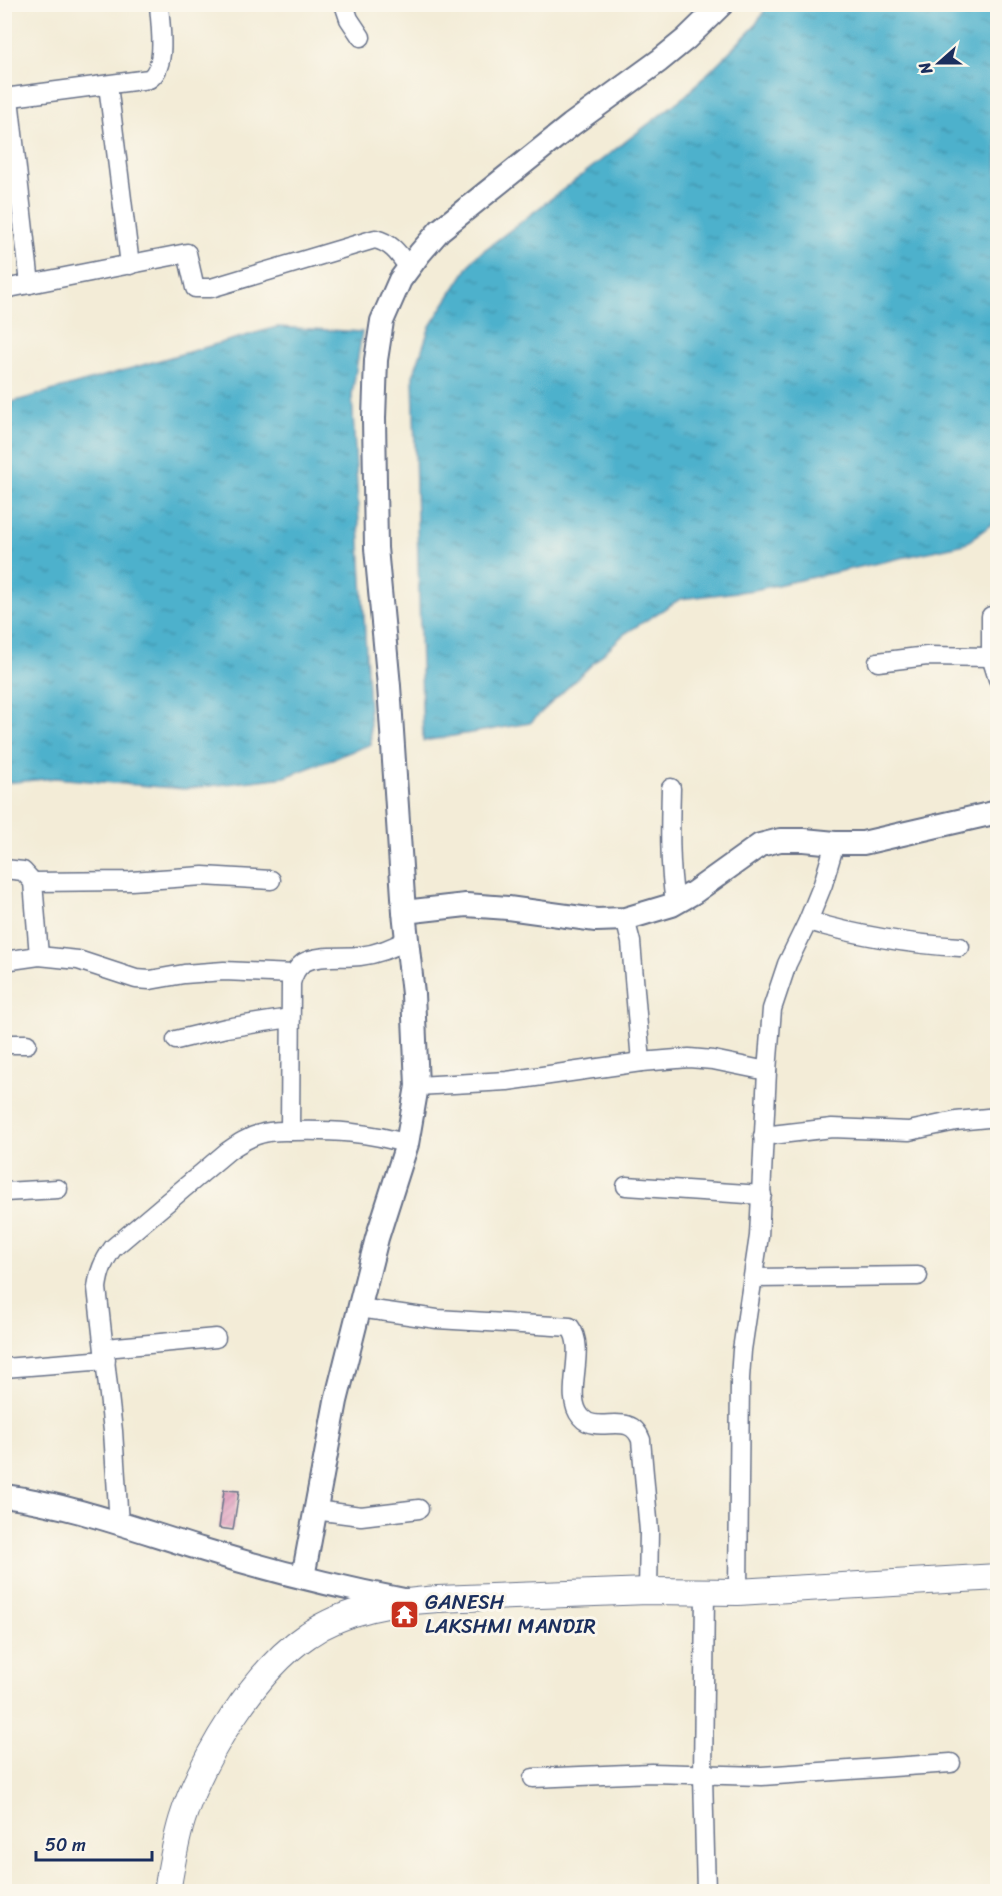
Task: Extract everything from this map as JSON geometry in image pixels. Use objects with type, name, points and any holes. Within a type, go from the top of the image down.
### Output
[{"type":"main road","points":[[167,1892],[182,1820],[199,1778],[223,1733],[255,1688],[288,1650],[309,1634],[334,1621],[369,1609],[409,1601],[648,1591],[738,1592],[998,1577]]},
{"type":"street","points":[[30,284],[7,98],[140,82],[155,75],[160,59],[159,4]]},
{"type":"street","points":[[344,4],[349,19],[361,37]]},
{"type":"street","points":[[303,1577],[336,1401],[377,1238],[407,1144],[417,1086],[413,994],[404,912],[388,674],[376,548],[374,418],[376,360],[382,321],[400,280],[440,230],[571,124],[659,61],[686,39],[722,4]]},
{"type":"street","points":[[108,85],[130,265]]},
{"type":"street","points":[[4,289],[187,254],[195,288],[202,289],[375,239],[386,241],[395,248],[409,268]]},
{"type":"street","points":[[991,616],[991,657],[998,679]]},
{"type":"street","points":[[878,662],[927,656],[991,657]]},
{"type":"street","points":[[671,788],[671,877],[675,902]]},
{"type":"street","points":[[404,912],[466,905],[508,908],[596,920],[626,919],[675,902],[693,893],[760,845],[780,840],[863,843],[998,812]]},
{"type":"street","points":[[738,1592],[740,1378],[742,1350],[754,1278],[762,1195],[763,1136],[772,1009],[787,964],[823,884],[835,843]]},
{"type":"street","points":[[4,869],[23,872],[33,882],[39,956]]},
{"type":"street","points":[[33,882],[132,881],[203,876],[271,880]]},
{"type":"street","points":[[626,919],[631,942],[641,1062]]},
{"type":"street","points":[[808,921],[873,938],[960,947]]},
{"type":"street","points":[[290,1131],[291,983],[298,967],[311,960],[378,953],[408,939]]},
{"type":"street","points":[[4,961],[39,956],[78,960],[136,979],[150,980],[225,971],[294,974]]},
{"type":"street","points":[[176,1040],[226,1028],[290,1018]]},
{"type":"street","points":[[4,1044],[27,1044]]},
{"type":"street","points":[[417,1086],[507,1081],[641,1062],[689,1058],[712,1060],[767,1071]]},
{"type":"street","points":[[763,1136],[832,1128],[909,1131],[956,1121],[998,1118]]},
{"type":"street","points":[[119,1524],[113,1431],[98,1281],[104,1260],[113,1248],[228,1151],[244,1140],[261,1133],[279,1130],[357,1132],[375,1134],[407,1144]]},
{"type":"street","points":[[626,1186],[762,1195]]},
{"type":"street","points":[[4,1192],[58,1190]]},
{"type":"street","points":[[754,1278],[918,1275]]},
{"type":"street","points":[[359,1308],[437,1319],[570,1327],[577,1343],[575,1400],[582,1419],[591,1424],[632,1426],[639,1432],[642,1440],[649,1531],[648,1591]]},
{"type":"street","points":[[4,1368],[216,1338]]},
{"type":"street","points":[[4,1496],[52,1504],[224,1556],[409,1601]]},
{"type":"street","points":[[315,1510],[361,1516],[419,1509]]},
{"type":"street","points":[[705,1592],[702,1776],[706,1892]]},
{"type":"street","points":[[533,1778],[651,1773],[762,1776],[951,1763]]},
{"type":"water","points":[[768,5],[997,5],[997,520],[965,544],[754,590],[680,599],[624,634],[530,723],[423,741],[413,376],[430,326],[474,258],[686,95],[754,27]]},
{"type":"water","points":[[277,327],[362,332],[352,395],[371,744],[285,777],[184,789],[55,778],[5,783],[5,404]]},
{"type":"building","points":[[224,1490],[239,1491],[233,1530],[219,1528]]},
{"type":"place","name":"GANESH LAKSHMI MANDIR","points":[[404,1614]]}]
